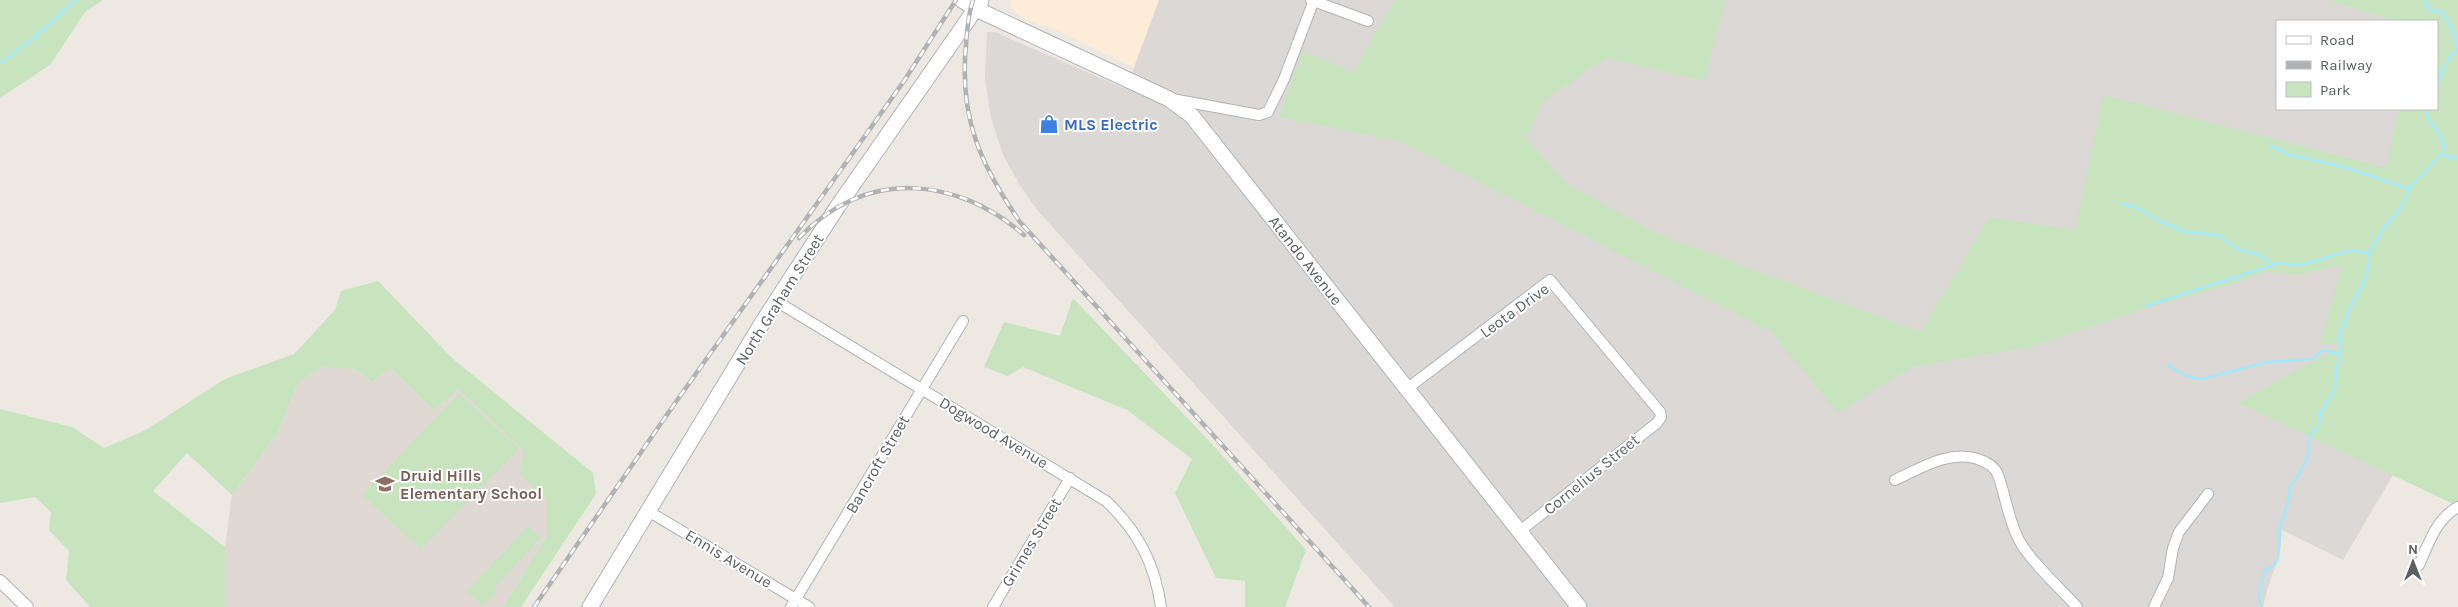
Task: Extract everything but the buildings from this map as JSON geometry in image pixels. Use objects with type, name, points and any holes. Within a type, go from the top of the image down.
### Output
[{"type":"main road","name":"Atando Avenue","points":[[962,0],[979,4],[1168,99],[1192,116],[1580,607]]},
{"type":"main road","name":"North Graham Street","points":[[590,607],[776,301],[838,206],[979,4]]},
{"type":"street","points":[[1168,99],[1259,115],[1268,112],[1284,79],[1313,0],[1368,21]]},
{"type":"street","name":"Leota Drive","points":[[1408,388],[1550,280],[1660,412],[1661,418]]},
{"type":"street","name":"Dogwood Avenue","points":[[776,301],[1070,478],[1106,502],[1134,531],[1148,555],[1155,573],[1161,607]]},
{"type":"street","name":"Bancroft Street","points":[[794,603],[963,321]]},
{"type":"street","name":"Cornelius Street","points":[[1520,531],[1661,418]]},
{"type":"street","points":[[1895,480],[1928,464],[1954,456],[1970,456],[1988,463],[1998,476],[2007,512],[2021,543],[2077,607]]},
{"type":"street","name":"Grimes Street","points":[[992,607],[1070,478]]},
{"type":"street","points":[[2154,607],[2168,578],[2177,537],[2189,517],[2208,494]]},
{"type":"street","points":[[2419,565],[2440,521],[2447,513],[2458,507]]},
{"type":"street","name":"Ennis Avenue","points":[[648,511],[794,603],[809,607]]},
{"type":"street","points":[[0,581],[27,607]]},
{"type":"shaded area","points":[[1010,0],[1159,0],[1135,68],[1045,25],[1043,27],[1020,16],[1011,8]]},
{"type":"shaded area","points":[[1159,0],[2458,0],[2458,193],[2347,344],[2239,403],[2393,475],[2343,560],[2282,530],[2280,553],[2263,607],[1395,607],[1039,212],[1021,187],[1003,155],[991,118],[985,78],[987,32],[995,32],[1126,89]]},
{"type":"shaded area","name":"Druid Hills Elementary School","points":[[324,366],[355,370],[372,382],[390,368],[434,411],[458,388],[525,451],[521,474],[547,500],[547,535],[503,607],[225,607],[225,547],[232,495],[277,434],[298,383]]},
{"type":"green space","points":[[0,0],[103,0],[85,12],[50,65],[0,98]]},
{"type":"green space","points":[[1395,0],[1725,0],[1704,81],[1606,58],[1543,101],[1526,138],[1566,183],[1658,234],[1921,332],[1989,217],[2075,230],[2104,95],[2387,168],[2398,110],[2438,110],[2438,20],[2392,20],[2328,0],[2458,0],[2458,506],[2238,403],[2345,344],[2320,344],[2342,265],[2301,274],[2266,272],[2230,285],[2140,310],[2030,347],[1912,367],[1838,413],[1771,332],[1399,141],[1279,117],[1302,51],[1353,72]]},
{"type":"green space","points":[[378,281],[452,358],[593,473],[596,494],[521,607],[503,607],[547,535],[547,500],[520,474],[524,451],[458,389],[434,411],[390,368],[372,382],[355,370],[324,366],[298,383],[277,434],[232,495],[187,453],[153,491],[225,547],[225,607],[90,607],[66,580],[69,551],[49,530],[51,512],[35,497],[0,503],[0,409],[72,427],[104,448],[144,431],[225,379],[294,354],[335,310],[341,291]]},
{"type":"green space","points":[[1073,298],[1212,444],[1306,550],[1285,607],[1245,607],[1245,581],[1216,578],[1175,493],[1192,459],[1127,410],[1023,367],[1008,376],[984,367],[1004,322],[1060,336]]},
{"type":"green space","points":[[459,393],[519,449],[421,549],[362,495]]},
{"type":"green space","points":[[528,526],[541,538],[496,586],[496,593],[483,606],[467,591]]},
{"type":"waterway","points":[[0,63],[31,40],[76,0]]},
{"type":"waterway","points":[[2424,0],[2430,10],[2442,12],[2445,16],[2452,29],[2457,49]]},
{"type":"waterway","points":[[2438,81],[2451,54],[2458,49]]},
{"type":"waterway","points":[[2261,607],[2259,594],[2265,570],[2274,566],[2278,559],[2280,527],[2289,498],[2290,487],[2301,471],[2309,452],[2308,443],[2311,434],[2318,427],[2320,414],[2335,389],[2336,371],[2341,355],[2339,335],[2351,305],[2362,286],[2368,267],[2369,253],[2383,229],[2399,210],[2413,184],[2442,154],[2443,141],[2428,118],[2426,110]]},
{"type":"waterway","points":[[2271,146],[2290,155],[2341,166],[2410,189]]},
{"type":"waterway","points":[[2442,154],[2458,159]]},
{"type":"waterway","points":[[2120,203],[2137,208],[2160,221],[2186,232],[2217,235],[2238,249],[2259,255],[2273,265],[2278,263],[2301,265],[2352,250],[2369,253]]},
{"type":"waterway","points":[[2146,306],[2273,265]]},
{"type":"waterway","points":[[2167,365],[2186,376],[2202,379],[2267,362],[2313,359],[2323,350],[2341,355]]},
{"type":"railway","points":[[534,607],[673,406],[904,81],[956,0]]},
{"type":"railway","points":[[973,0],[967,28],[965,71],[969,117],[983,159],[1006,201],[1020,222],[1369,607]]},
{"type":"railway","points":[[799,238],[824,216],[852,200],[881,191],[910,188],[940,191],[969,200],[997,215],[1024,235]]},
{"type":"place","name":"MLS Electric","points":[[1049,124]]},
{"type":"place","name":"Druid Hills Elementary School","points":[[385,484]]}]
